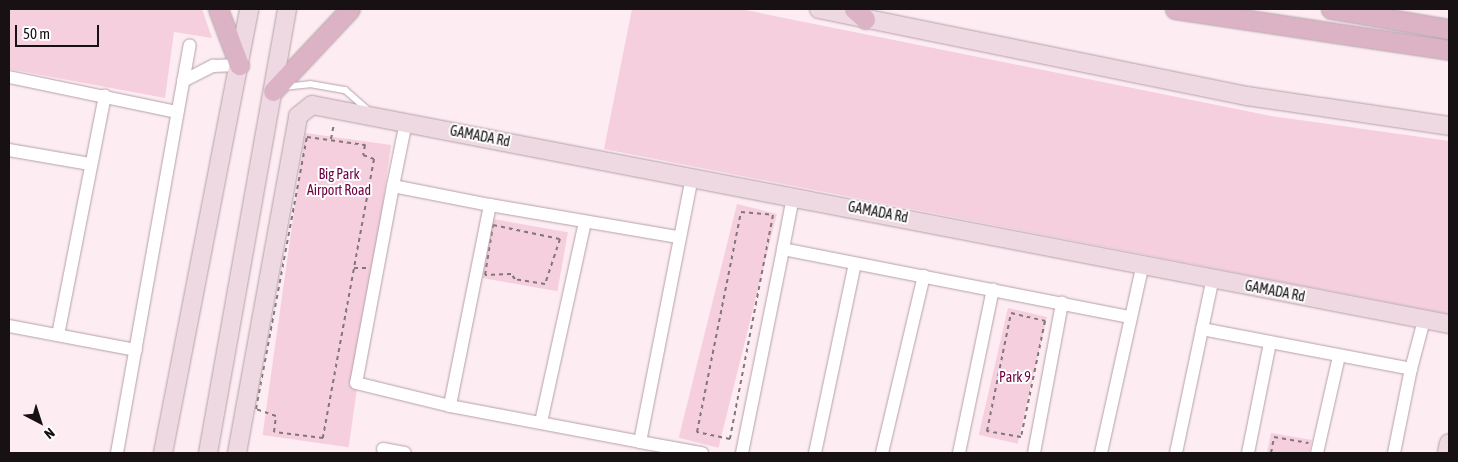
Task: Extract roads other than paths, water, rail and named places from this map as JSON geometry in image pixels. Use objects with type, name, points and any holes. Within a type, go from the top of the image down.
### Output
[{"type":"main road","points":[[218,9],[239,65]]},
{"type":"main road","points":[[273,91],[350,9]]},
{"type":"main road","points":[[1175,9],[1449,50]]},
{"type":"main road","points":[[1331,9],[1449,29]]},
{"type":"street","points":[[163,453],[249,9]]},
{"type":"street","points":[[208,453],[287,9]]},
{"type":"street","points":[[819,9],[860,14],[1247,96],[1449,126]]},
{"type":"street","points":[[117,453],[190,45]]},
{"type":"street","points":[[183,81],[213,66],[239,65]]},
{"type":"street","points":[[9,77],[177,112]]},
{"type":"street","points":[[58,335],[90,164],[105,96]]},
{"type":"street","name":"GAMADA Rd","points":[[237,453],[298,116],[305,107],[373,116],[692,176],[1449,324]]},
{"type":"street","points":[[406,122],[356,383],[450,406],[702,453]]},
{"type":"street","points":[[9,150],[90,164]]},
{"type":"street","points":[[640,442],[678,236],[692,176]]},
{"type":"street","points":[[393,186],[585,222],[678,236]]},
{"type":"street","points":[[742,453],[793,197]]},
{"type":"street","points":[[450,406],[490,205]]},
{"type":"street","points":[[541,422],[585,222]]},
{"type":"street","points":[[783,249],[855,264],[993,288],[1130,317]]},
{"type":"street","points":[[1101,453],[1130,317],[1144,263]]},
{"type":"street","points":[[815,453],[855,264]]},
{"type":"street","points":[[882,453],[924,276]]},
{"type":"street","points":[[1176,453],[1213,278]]},
{"type":"street","points":[[960,453],[993,288]]},
{"type":"street","points":[[1034,453],[1062,303]]},
{"type":"street","points":[[1394,453],[1411,369],[1424,320]]},
{"type":"street","points":[[9,326],[136,350]]},
{"type":"street","points":[[1202,329],[1411,369]]},
{"type":"street","points":[[1248,453],[1270,342]]},
{"type":"street","points":[[1317,453],[1339,356]]},
{"type":"street","points":[[1447,453],[1449,443]]},
{"type":"street","points":[[383,448],[405,453]]},
{"type":"lane","points":[[273,91],[310,84],[345,90],[362,102],[373,116]]},
{"type":"park label","name":"Big Park Airport Road","points":[[339,182]]},
{"type":"park label","name":"Park 9","points":[[1015,377]]}]
